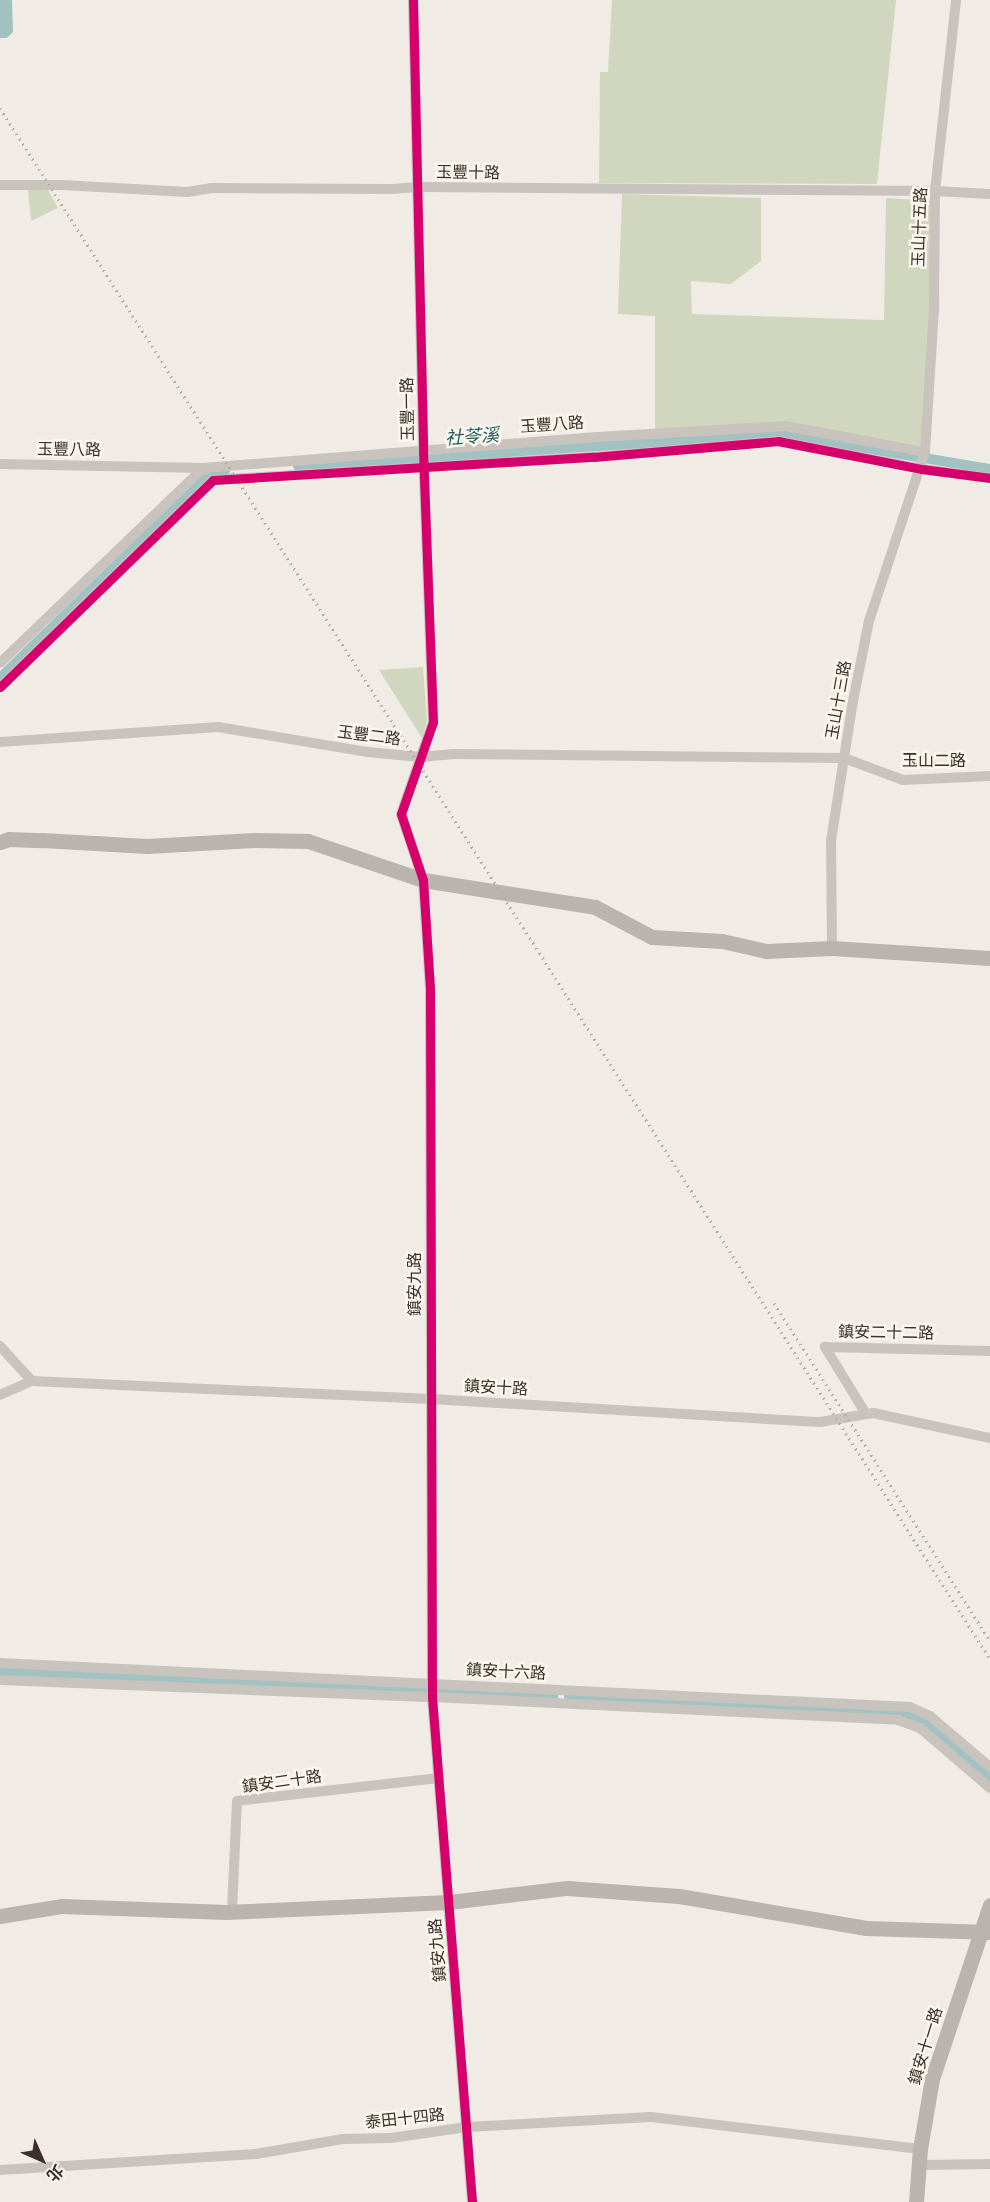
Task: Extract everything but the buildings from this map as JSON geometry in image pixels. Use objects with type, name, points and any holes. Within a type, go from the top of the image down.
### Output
[{"type":"street","name":"玉豐一路","points":[[413,0],[433,722],[401,814],[423,880]]},
{"type":"street","name":"玉山十五路","points":[[924,460],[934,307],[935,191],[956,0]]},
{"type":"street","name":"玉豐十路","points":[[0,186],[187,192],[211,188],[419,187],[935,191],[990,194]]},
{"type":"street","name":"玉豐八路","points":[[0,464],[208,474],[424,459],[786,426],[924,460]]},
{"type":"street","points":[[0,663],[208,474],[424,459],[593,457],[778,441],[924,460],[990,478]]},
{"type":"street","name":"玉山十三路","points":[[832,948],[831,841],[868,621],[924,460]]},
{"type":"street","points":[[0,687],[208,474]]},
{"type":"street","name":"玉豐二路","points":[[0,742],[218,728],[368,752],[420,757],[454,754],[844,758]]},
{"type":"street","name":"玉山二路","points":[[844,758],[903,780],[990,776]]},
{"type":"street","points":[[0,842],[9,839],[147,846],[254,840],[308,841],[423,880],[595,907],[652,937],[722,941],[766,951],[832,948],[990,958]]},
{"type":"street","name":"鎮安九路","points":[[423,880],[430,989],[432,1689],[472,2202]]},
{"type":"street","points":[[0,1346],[32,1381]]},
{"type":"street","name":"鎮安二十二路","points":[[866,1414],[825,1347],[990,1351]]},
{"type":"street","name":"鎮安十路","points":[[0,1395],[32,1381],[820,1422],[866,1414],[941,1426],[990,1438]]},
{"type":"street","name":"鎮安十六路","points":[[0,1663],[432,1689],[910,1707],[930,1716],[990,1767]]},
{"type":"street","points":[[0,1680],[432,1689],[898,1720],[920,1728],[990,1788]]},
{"type":"street","name":"鎮安二十路","points":[[232,1911],[237,1801],[439,1778]]},
{"type":"street","points":[[0,1916],[62,1906],[232,1911],[449,1902],[567,1888],[679,1896],[866,1928],[985,1932]]},
{"type":"street","name":"鎮安十一路","points":[[916,2202],[920,2149],[932,2079],[985,1932],[990,1905]]},
{"type":"street","name":"泰田十四路","points":[[0,2170],[256,2154],[344,2139],[391,2138],[467,2127],[651,2117],[920,2149]]},
{"type":"street","points":[[920,2165],[990,2164]]},
{"type":"green space","points":[[612,0],[896,0],[877,184],[599,183],[600,72],[608,72]]},
{"type":"green space","points":[[47,188],[58,208],[31,221],[28,189]]},
{"type":"green space","points":[[622,194],[761,198],[761,261],[731,284],[691,281],[692,314],[884,320],[886,198],[933,201],[932,309],[922,446],[786,422],[655,429],[655,316],[618,314]]},
{"type":"green space","points":[[423,667],[427,721],[422,738],[379,670]]},
{"type":"water","points":[[0,0],[12,0],[13,32],[7,38],[0,38]]},
{"type":"waterway","name":"社苓溪","points":[[298,466],[781,434],[990,469]]},
{"type":"waterway","name":"社苓溪","points":[[0,678],[213,471],[225,471]]},
{"type":"waterway","points":[[0,1671],[553,1696]]},
{"type":"waterway","points":[[569,1697],[902,1712],[916,1716],[931,1727],[990,1778]]},
{"type":"railway","points":[[0,108],[990,1659]]},
{"type":"railway","points":[[774,1303],[990,1641]]},
{"type":"cycle path","points":[[413,0],[423,450],[433,722],[401,814],[423,880],[430,989],[432,1697],[472,2202]]},
{"type":"cycle path","points":[[0,687],[213,480],[593,457],[778,441],[922,469],[990,478]]}]
